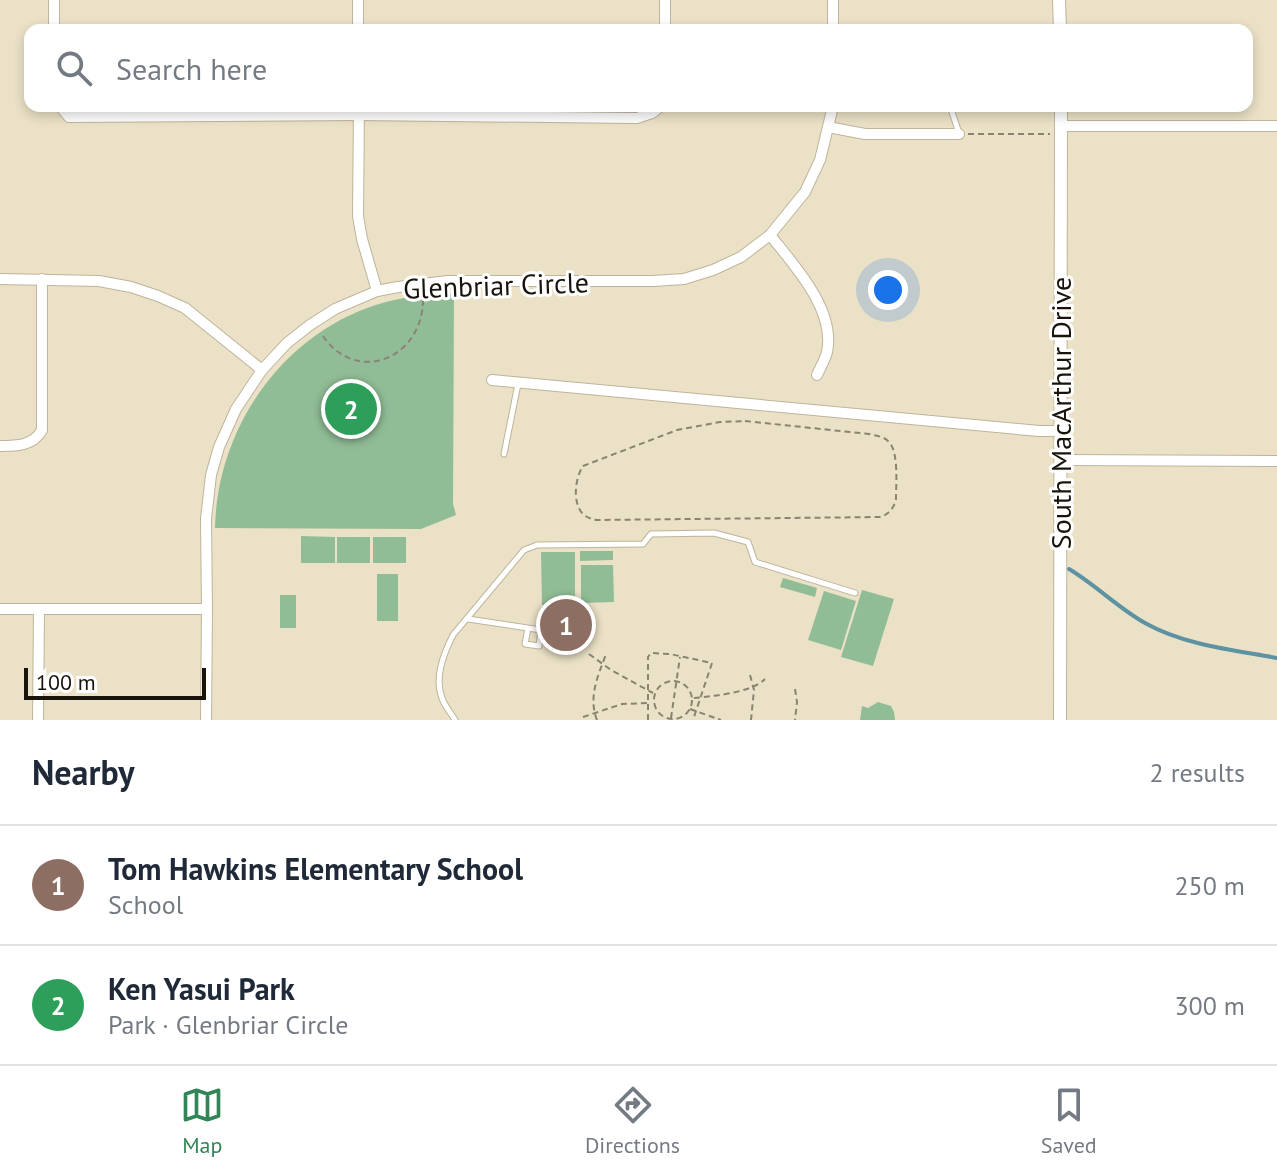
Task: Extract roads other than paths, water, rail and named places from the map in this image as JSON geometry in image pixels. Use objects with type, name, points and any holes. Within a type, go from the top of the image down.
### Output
[{"type":"street","points":[[54,0],[54,24]]},
{"type":"street","points":[[358,0],[358,24]]},
{"type":"street","points":[[665,0],[665,24]]},
{"type":"street","points":[[833,0],[833,24]]},
{"type":"street","points":[[1059,0],[1060,24]]},
{"type":"street","points":[[63,112],[69,117],[276,112]]},
{"type":"street","points":[[359,112],[358,216],[377,291]]},
{"type":"street","points":[[428,112],[637,118],[653,112]]},
{"type":"street","name":"Glenbriar Circle","points":[[206,720],[206,519],[211,475],[219,447],[236,409],[262,370],[287,343],[335,309],[377,291],[448,281],[653,281],[684,279],[713,270],[741,257],[784,220],[805,192],[820,160],[832,112]]},
{"type":"street","name":"South MacArthur Drive","points":[[1060,720],[1061,112]]},
{"type":"street","points":[[1061,130],[1277,126]]},
{"type":"street","points":[[828,127],[865,134],[959,134]]},
{"type":"street","points":[[770,235],[807,281],[821,310],[827,328],[827,351],[817,375]]},
{"type":"street","points":[[0,279],[99,281],[158,296],[185,308],[262,370]]},
{"type":"street","points":[[0,446],[32,442],[42,430],[42,279]]},
{"type":"street","points":[[492,380],[1060,431]]},
{"type":"street","points":[[1061,460],[1277,461]]},
{"type":"street","points":[[0,609],[207,609]]},
{"type":"street","points":[[38,720],[39,609]]},
{"type":"lane","points":[[952,112],[959,134]]},
{"type":"lane","points":[[504,454],[518,383]]},
{"type":"lane","points":[[455,720],[442,698],[439,684],[440,669],[453,635],[524,550],[537,545],[643,544],[651,534],[714,533],[748,542],[755,562],[855,593]]},
{"type":"lane","points":[[467,619],[528,628]]},
{"type":"waterway","points":[[1069,569],[1135,617],[1176,637],[1277,658]]},
{"type":"place","name":"Ken Yasui Park","points":[[351,409]]},
{"type":"place","name":"Tom Hawkins Elementary School","points":[[566,625]]}]
